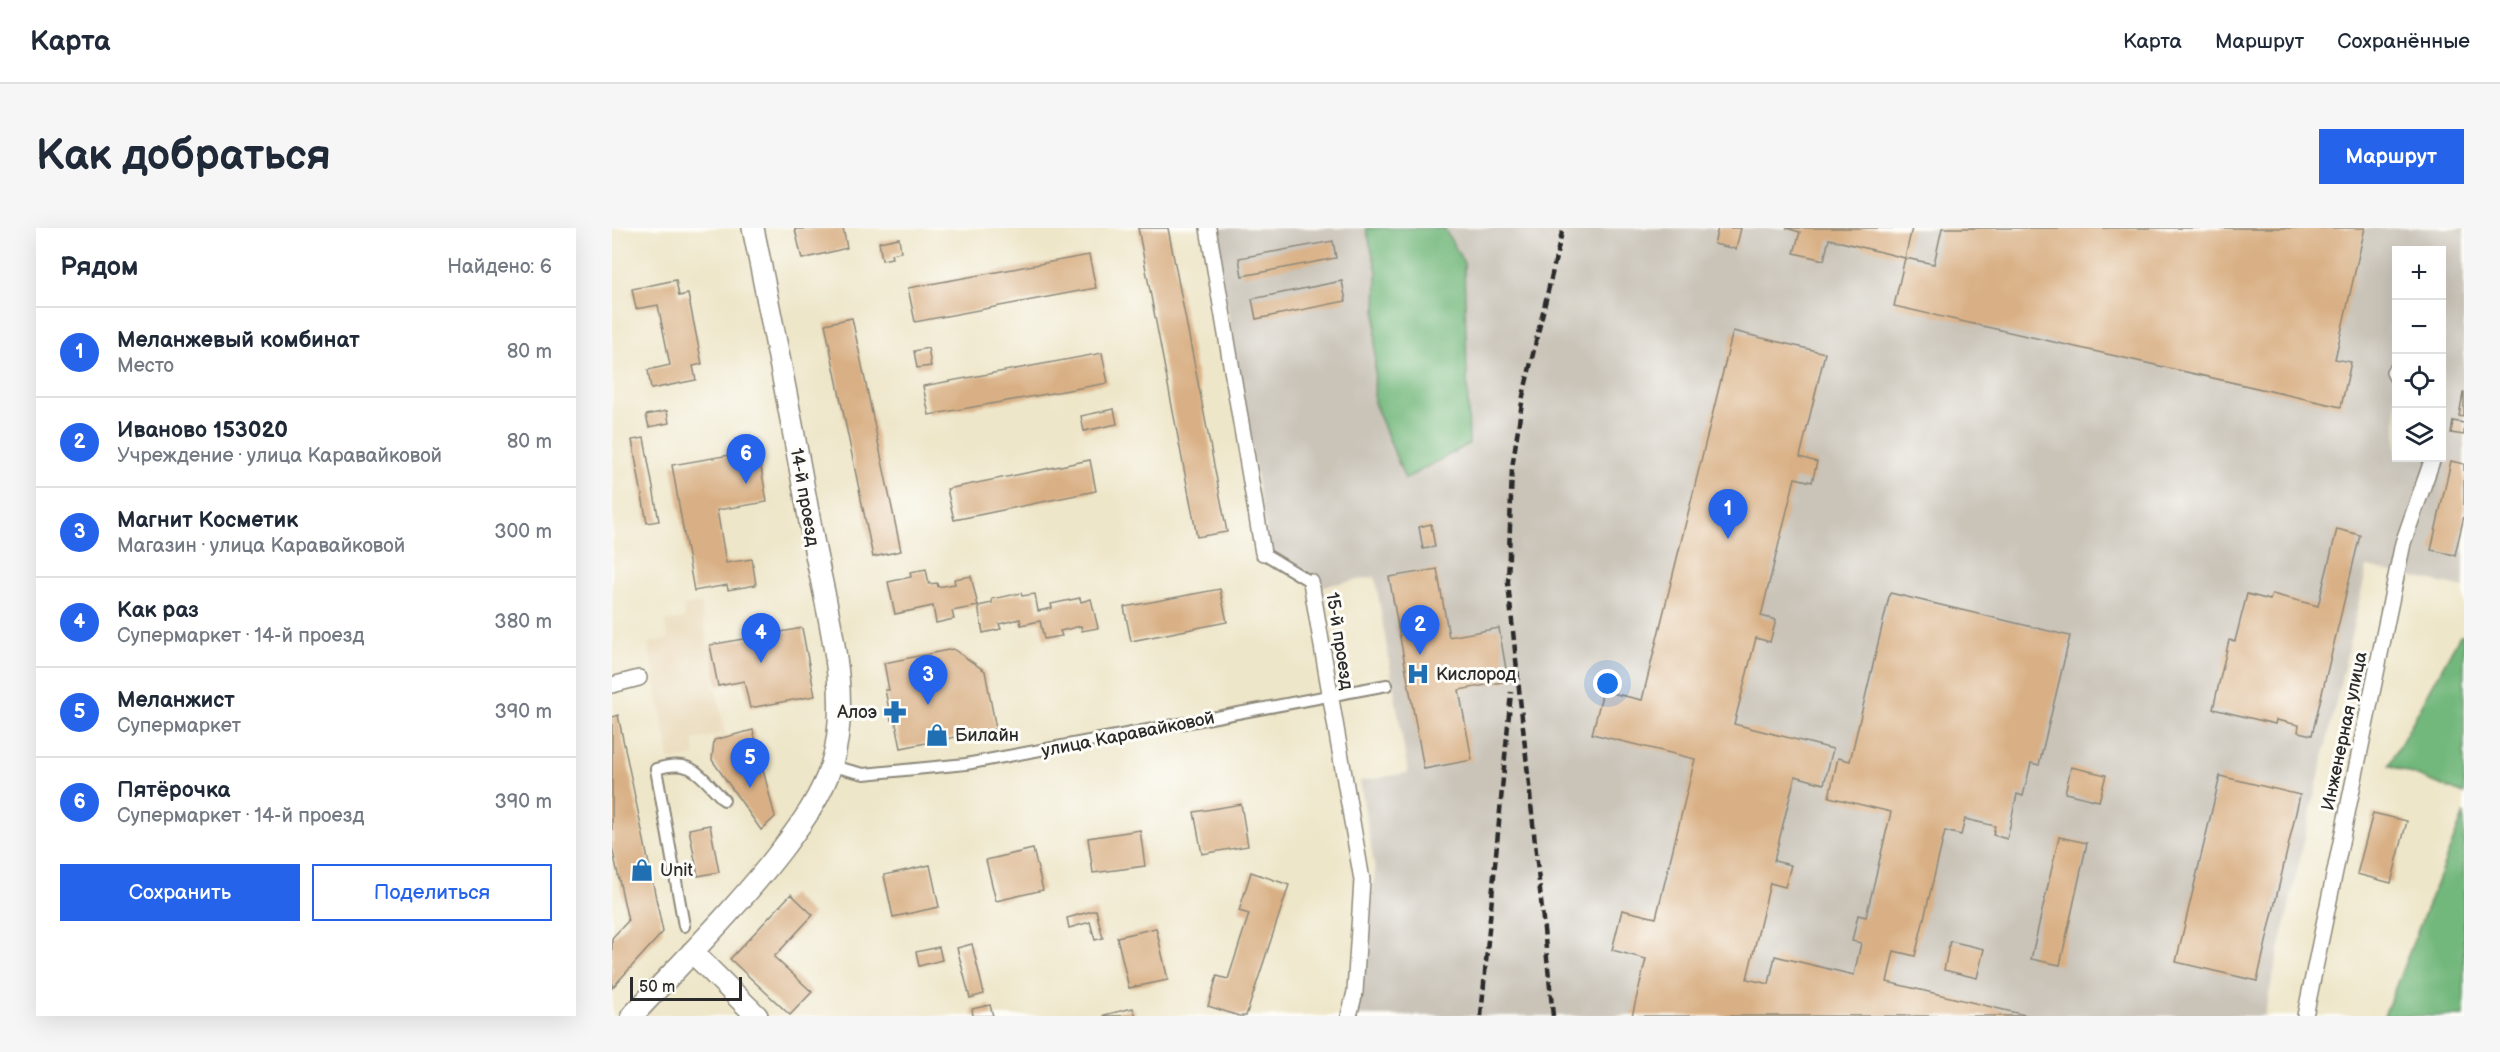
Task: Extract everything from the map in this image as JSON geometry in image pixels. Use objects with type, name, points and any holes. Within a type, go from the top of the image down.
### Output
[{"type":"main road","name":"14-й проезд","points":[[753,228],[781,359],[839,688],[841,706],[831,766]]},
{"type":"main road","points":[[632,1016],[730,914],[794,833],[816,799],[831,766]]},
{"type":"main road","points":[[692,952],[757,1016]]},
{"type":"street","name":"15-й проезд","points":[[1208,228],[1263,553],[1311,582],[1362,880],[1356,992],[1349,1016]]},
{"type":"street","name":"Инженерная улица","points":[[2305,1016],[2403,543],[2432,462]]},
{"type":"street","points":[[612,685],[639,678]]},
{"type":"street","name":"улица Каравайковой","points":[[831,766],[864,774],[966,764],[1387,685]]},
{"type":"street","points":[[684,926],[656,769],[671,764],[690,766],[724,800]]},
{"type":"shaded area","points":[[1213,228],[2464,228],[2464,588],[2367,567],[2264,1016],[1354,1016],[1360,994],[1375,871],[1360,781],[1408,773],[1375,577],[1318,587],[1316,577],[1269,549]]},
{"type":"shaded area","points":[[700,603],[725,734],[693,740],[695,756],[670,761],[648,643],[668,639],[665,622],[685,618],[683,606]]},
{"type":"green space","points":[[1366,228],[1444,228],[1464,263],[1469,444],[1405,479],[1374,402],[1377,271]]},
{"type":"green space","points":[[2460,635],[2464,635],[2464,794],[2389,765]]},
{"type":"green space","points":[[2464,813],[2464,1016],[2384,1016]]},
{"type":"building","points":[[843,228],[847,248],[802,259],[795,229]]},
{"type":"building","points":[[1138,228],[1168,228],[1227,532],[1197,537]]},
{"type":"building","points":[[1718,228],[1741,228],[1736,249],[1714,244]]},
{"type":"building","points":[[1786,228],[1912,228],[1905,258],[1829,239],[1824,260],[1794,253],[1800,232]]},
{"type":"building","points":[[1942,228],[2365,228],[2335,359],[2351,362],[2341,407],[1894,306],[1905,258],[1934,264]]},
{"type":"building","points":[[899,238],[901,252],[891,254],[892,258],[882,260],[879,242]]},
{"type":"building","points":[[1333,241],[1336,258],[1242,276],[1239,258]]},
{"type":"building","points":[[1089,255],[1096,288],[915,322],[908,288]]},
{"type":"building","points":[[676,280],[679,296],[688,294],[702,364],[693,366],[696,380],[651,389],[648,370],[670,365],[658,305],[636,309],[632,289]]},
{"type":"building","points":[[1342,281],[1346,301],[1256,319],[1252,299]]},
{"type":"building","points":[[852,318],[901,551],[873,557],[825,324]]},
{"type":"building","points":[[1733,331],[1825,353],[1800,457],[1817,462],[1812,482],[1795,478],[1761,616],[1776,620],[1770,642],[1756,638],[1734,724],[1833,749],[1824,784],[1795,776],[1774,861],[1791,865],[1785,887],[1770,883],[1747,979],[1769,984],[1775,956],[1854,975],[1861,943],[1852,941],[1858,915],[1866,917],[1891,812],[1829,797],[1838,758],[1850,761],[1890,593],[2070,636],[2039,765],[2031,763],[2023,796],[2017,794],[2007,839],[1993,835],[1995,826],[1965,819],[1961,835],[1945,831],[1915,956],[1894,951],[1887,982],[2029,1016],[1632,1016],[1646,959],[1612,950],[1622,910],[1656,918],[1695,759],[1592,734],[1603,691],[1642,700]]},
{"type":"building","points":[[928,348],[931,366],[917,368],[914,351]]},
{"type":"building","points":[[1102,353],[1108,383],[929,415],[923,386]]},
{"type":"building","points":[[2464,393],[2464,417],[2459,416]]},
{"type":"building","points":[[1114,409],[1117,424],[1084,431],[1081,416]]},
{"type":"building","points":[[667,411],[669,423],[649,427],[646,415]]},
{"type":"building","points":[[2453,421],[2464,423],[2464,435],[2451,433]]},
{"type":"building","points":[[644,438],[659,521],[647,523],[632,440]]},
{"type":"building","points":[[758,450],[767,502],[717,510],[726,563],[752,559],[756,585],[728,590],[727,585],[694,591],[672,465]]},
{"type":"building","points":[[1090,460],[1096,491],[954,520],[947,489]]},
{"type":"building","points":[[2451,461],[2464,464],[2464,516],[2455,555],[2431,550]]},
{"type":"building","points":[[1431,524],[1435,547],[1423,549],[1419,527]]},
{"type":"building","points":[[2337,529],[2360,535],[2312,735],[2298,732],[2299,725],[2276,720],[2275,724],[2213,709],[2229,640],[2235,641],[2247,594],[2270,600],[2272,594],[2318,606]]},
{"type":"building","points":[[926,569],[929,584],[937,583],[938,587],[955,584],[954,579],[971,576],[978,606],[952,611],[954,619],[936,623],[933,606],[895,614],[888,582],[911,577],[910,572]]},
{"type":"building","points":[[1437,569],[1449,637],[1499,628],[1508,681],[1459,690],[1472,760],[1424,769],[1389,577]]},
{"type":"building","points":[[1220,589],[1227,622],[1131,641],[1124,607]]},
{"type":"building","points":[[1021,593],[1022,596],[1035,594],[1038,611],[1052,608],[1051,604],[1080,598],[1081,602],[1091,599],[1098,628],[1082,631],[1081,626],[1060,631],[1062,636],[1044,639],[1040,621],[1021,625],[1020,619],[999,624],[1001,629],[983,633],[978,606],[992,603],[992,599]]},
{"type":"building","points":[[802,628],[815,696],[750,708],[744,681],[718,686],[710,645]]},
{"type":"building","points":[[953,649],[985,671],[996,729],[901,748],[895,719],[891,720],[885,690],[889,690],[884,663]]},
{"type":"building","points":[[618,715],[663,932],[612,988],[612,938],[628,921],[612,847],[612,717]]},
{"type":"building","points":[[753,730],[775,817],[761,830],[712,760],[714,740]]},
{"type":"building","points":[[2071,767],[2106,775],[2099,801],[2065,793]]},
{"type":"building","points":[[2220,776],[2300,795],[2257,981],[2176,962]]},
{"type":"building","points":[[1241,804],[1248,846],[1202,854],[1194,812]]},
{"type":"building","points":[[2373,813],[2407,821],[2391,883],[2357,874]]},
{"type":"building","points":[[710,825],[719,872],[698,876],[689,829]]},
{"type":"building","points":[[1140,830],[1145,866],[1093,873],[1088,838]]},
{"type":"building","points":[[2059,837],[2087,843],[2060,965],[2031,959]]},
{"type":"building","points":[[1033,849],[1043,890],[996,901],[986,860]]},
{"type":"building","points":[[930,865],[939,907],[893,917],[884,875]]},
{"type":"building","points":[[1251,872],[1289,885],[1246,1016],[1239,1016],[1208,1006],[1217,976],[1228,979],[1249,914],[1239,911]]},
{"type":"building","points":[[791,894],[813,915],[774,957],[812,992],[790,1015],[730,959]]},
{"type":"building","points":[[1096,910],[1103,938],[1095,940],[1090,922],[1069,928],[1067,918]]},
{"type":"building","points":[[1156,928],[1168,980],[1129,988],[1117,937]]},
{"type":"building","points":[[1950,941],[1984,949],[1977,978],[1944,970]]},
{"type":"building","points":[[972,944],[984,994],[970,998],[957,948]]},
{"type":"building","points":[[939,947],[942,960],[919,966],[916,952]]},
{"type":"building","points":[[990,1005],[993,1016],[973,1016],[972,1009]]},
{"type":"building","points":[[1133,1008],[1136,1016],[1104,1016],[1104,1015]]},
{"type":"railway","points":[[1553,1016],[1508,583],[1512,468],[1523,396],[1563,228]]},
{"type":"railway","points":[[1481,1016],[1511,692]]},
{"type":"place","name":"Пятёрочка","points":[[746,484]]},
{"type":"place","name":"Меланжевый комбинат","points":[[1728,539]]},
{"type":"place","name":"Иваново 153020","points":[[1420,655]]},
{"type":"place","name":"Как раз","points":[[761,663]]},
{"type":"place","name":"Кислород","points":[[1418,674]]},
{"type":"place","name":"Магнит Косметик","points":[[928,705]]},
{"type":"place","name":"Алоэ","points":[[895,712]]},
{"type":"place","name":"Билайн","points":[[937,735]]},
{"type":"place","name":"Меланжист","points":[[750,788]]},
{"type":"place","name":"Unit","points":[[642,870]]}]
